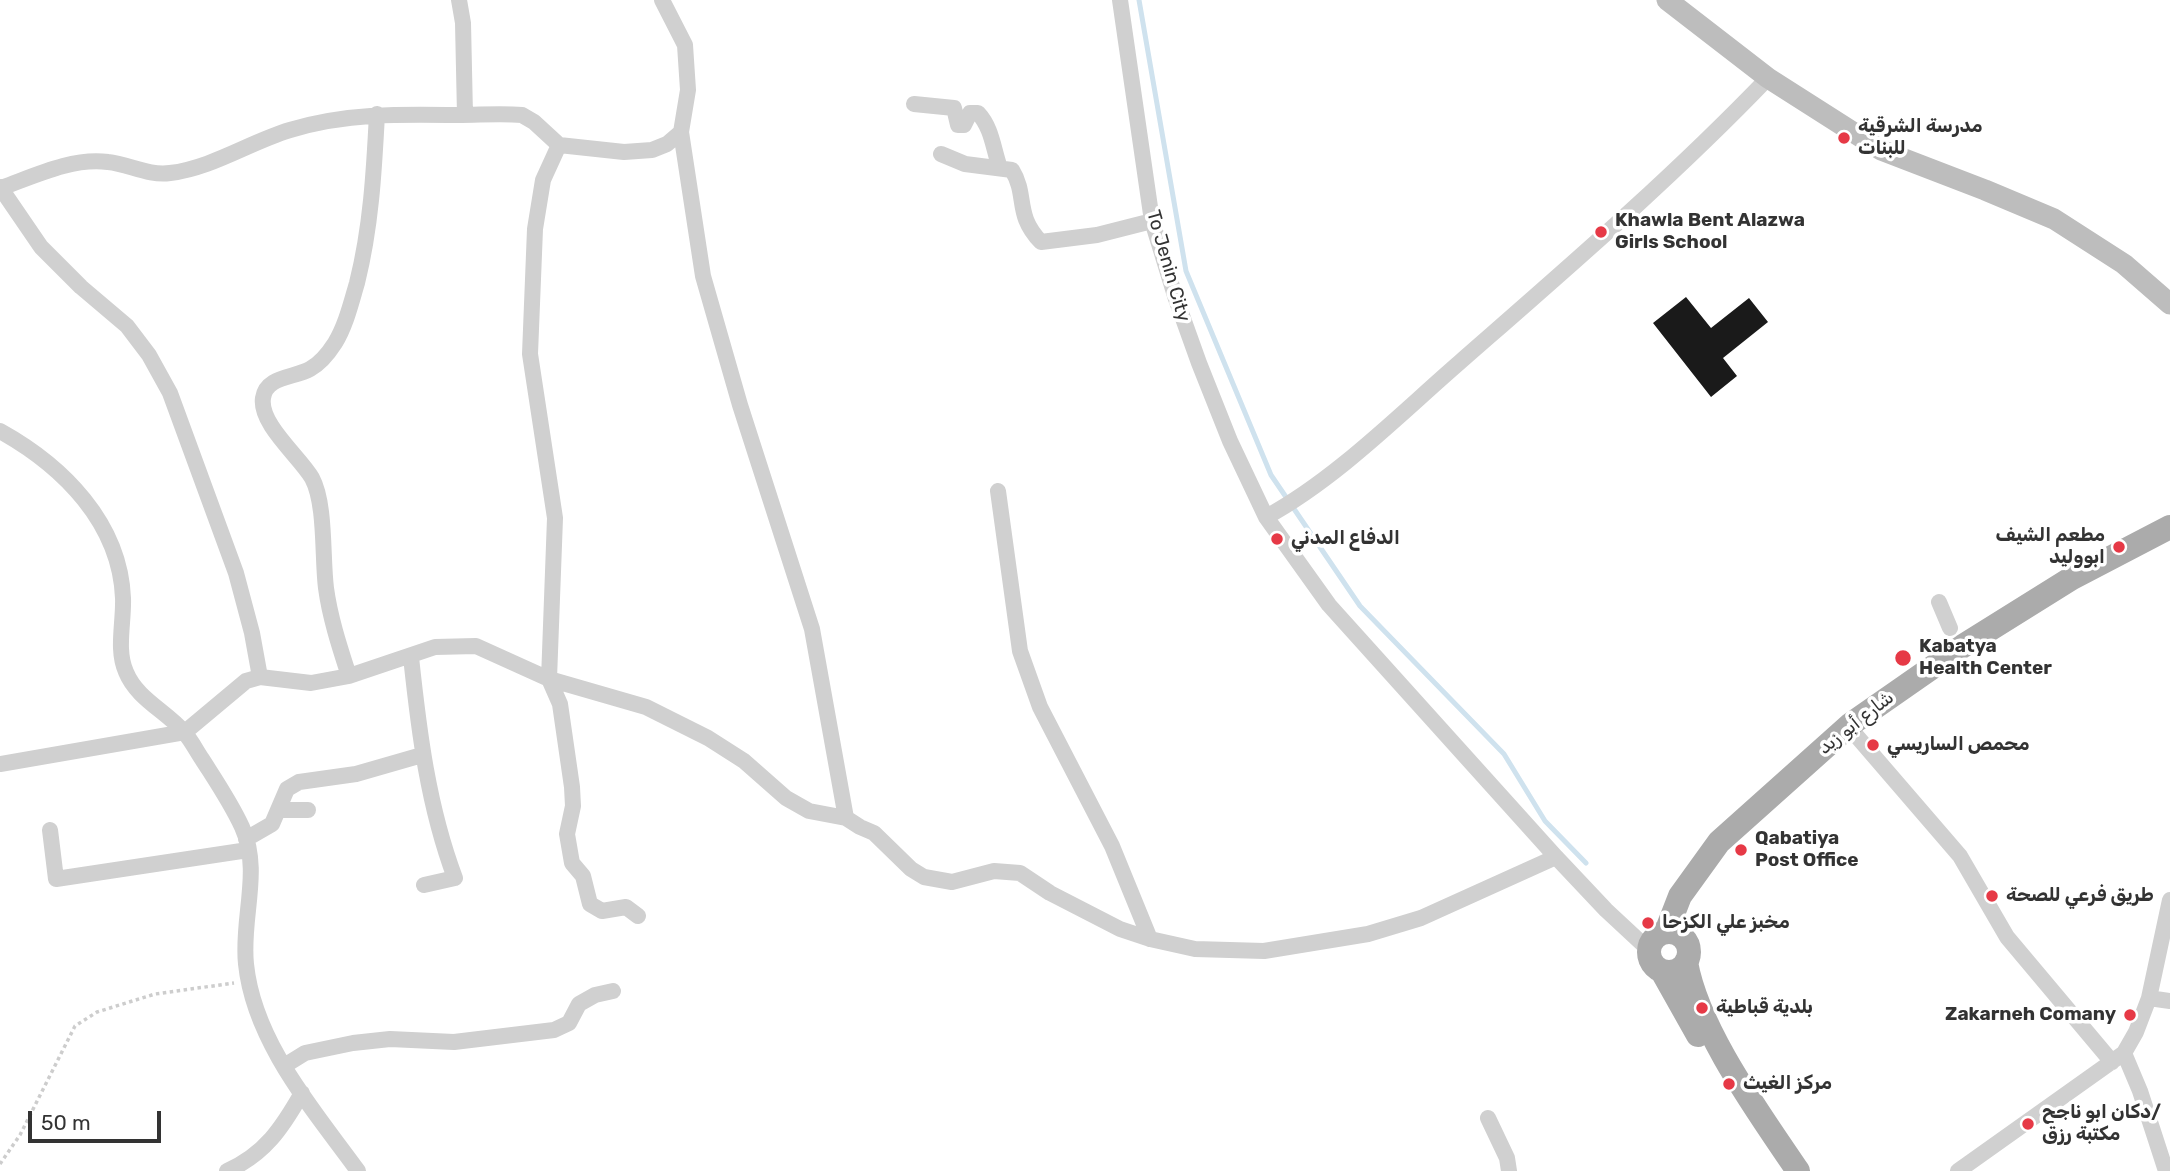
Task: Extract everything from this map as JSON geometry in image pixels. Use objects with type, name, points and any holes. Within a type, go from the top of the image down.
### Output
[{"type":"main road","name":"شارع أبو زيد","points":[[1666,932],[1680,896],[1719,842],[1848,726],[1963,646],[2072,578],[2170,527]]},
{"type":"main road","points":[[1783,1171],[1733,1093],[1662,971],[1652,963],[1649,950],[1655,938],[1666,932],[1673,932],[1684,939],[1689,951],[1686,962],[1689,979],[1703,1014],[1761,1115],[1798,1171]]},
{"type":"main road","points":[[1662,971],[1675,972],[1686,962]]},
{"type":"street","points":[[459,0],[463,23],[465,115]]},
{"type":"street","points":[[662,0],[685,45],[688,90],[681,132],[703,276],[743,417],[812,629],[846,818]]},
{"type":"street","name":"To Jenin City","points":[[1120,0],[1152,221],[1199,363],[1230,441],[1266,517],[1329,605],[1556,857],[1606,910],[1649,950]]},
{"type":"street","points":[[1667,0],[1768,78],[1881,150],[2053,219],[2124,264],[2170,304]]},
{"type":"street","points":[[1266,517],[1298,500],[1378,434],[1699,149],[1768,78]]},
{"type":"street","points":[[914,104],[954,108],[958,125],[964,125],[970,113],[978,113],[989,125],[991,143],[1000,168]]},
{"type":"street","points":[[349,676],[327,592],[321,505],[313,479],[265,415],[262,401],[265,391],[276,380],[309,370],[326,357],[350,309],[366,245],[373,193],[377,114]]},
{"type":"street","points":[[260,677],[236,573],[170,393],[149,355],[127,326],[81,287],[41,247],[0,187],[87,162],[109,162],[148,173],[167,174],[190,170],[288,131],[328,120],[377,114],[522,115],[534,122],[559,145],[624,152],[652,150],[667,144],[681,132]]},
{"type":"street","points":[[559,145],[543,180],[535,229],[530,354],[555,518],[549,680],[560,704],[572,788],[573,806],[567,834],[572,863],[583,877],[590,904],[602,911],[626,907],[638,916]]},
{"type":"street","points":[[941,154],[965,164],[1012,170],[1017,178],[1023,217],[1030,231],[1041,242],[1097,235],[1152,221]]},
{"type":"street","points":[[0,431],[36,454],[70,484],[106,530],[121,574],[121,654],[125,671],[148,701],[185,733],[231,805],[247,844],[251,897],[245,933],[248,981],[260,1021],[284,1066],[358,1171]]},
{"type":"street","points":[[998,491],[1020,651],[1040,706],[1112,846],[1150,939]]},
{"type":"street","points":[[1939,602],[1950,628]]},
{"type":"street","points":[[0,764],[185,733],[246,681],[260,677],[311,683],[349,676],[435,647],[476,646],[549,680],[646,707],[717,743],[744,761],[786,798],[809,811],[846,818],[874,833],[911,869],[924,877],[952,883],[994,871],[1020,873],[1050,893],[1120,929],[1195,949],[1264,951],[1368,934],[1421,918],[1556,857]]},
{"type":"street","points":[[411,657],[422,755],[442,845],[455,878],[424,885]]},
{"type":"street","points":[[1848,726],[1961,856],[2007,937],[2118,1057],[2140,1091],[2166,1171]]},
{"type":"street","points":[[50,830],[57,879],[247,844],[272,824],[287,789],[299,782],[356,774],[422,755]]},
{"type":"street","points":[[279,810],[308,810]]},
{"type":"street","points":[[1958,1171],[2118,1057],[2136,1032],[2149,998],[2170,900]]},
{"type":"street","points":[[284,1066],[305,1053],[353,1043],[390,1039],[454,1042],[554,1030],[569,1023],[579,1004],[595,995],[613,991]]},
{"type":"street","points":[[2149,998],[2170,1001]]},
{"type":"street","points":[[227,1171],[247,1162],[265,1147],[290,1115],[302,1093]]},
{"type":"street","points":[[1488,1118],[1507,1158],[1509,1171]]},
{"type":"path","points":[[0,1164],[20,1135],[75,1026],[97,1012],[155,994],[248,981]]},
{"type":"building","points":[[1686,297],[1711,328],[1749,298],[1768,322],[1723,358],[1737,376],[1711,397],[1653,323]]},
{"type":"waterway","points":[[1139,0],[1186,271],[1271,475],[1360,606],[1504,754],[1545,821],[1586,863]]},
{"type":"place","name":"مدرسة الشرقية للبنات","points":[[1844,138]]},
{"type":"place","name":"Khawla Bent Alazwa Girls School","points":[[1601,232]]},
{"type":"place","name":"الدفاع المدني","points":[[1277,539]]},
{"type":"place","name":"مطعم الشيف ابووليد","points":[[2119,547]]},
{"type":"place","name":"Kabatya Health Center","points":[[1903,658]]},
{"type":"place","name":"محمص الساريسي","points":[[1873,745]]},
{"type":"place","name":"Qabatiya Post Office","points":[[1741,850]]},
{"type":"place","name":"طريق فرعي للصحة","points":[[1992,896]]},
{"type":"place","name":"مخبز علي الكزحا","points":[[1648,923]]},
{"type":"place","name":"بلدية قباطية","points":[[1702,1008]]},
{"type":"place","name":"Zakarneh Comany","points":[[2130,1015]]},
{"type":"place","name":"مركز الغيث","points":[[1729,1084]]},
{"type":"place","name":"دكان ابو ناجح/ مكتبة رزق","points":[[2028,1124]]}]
